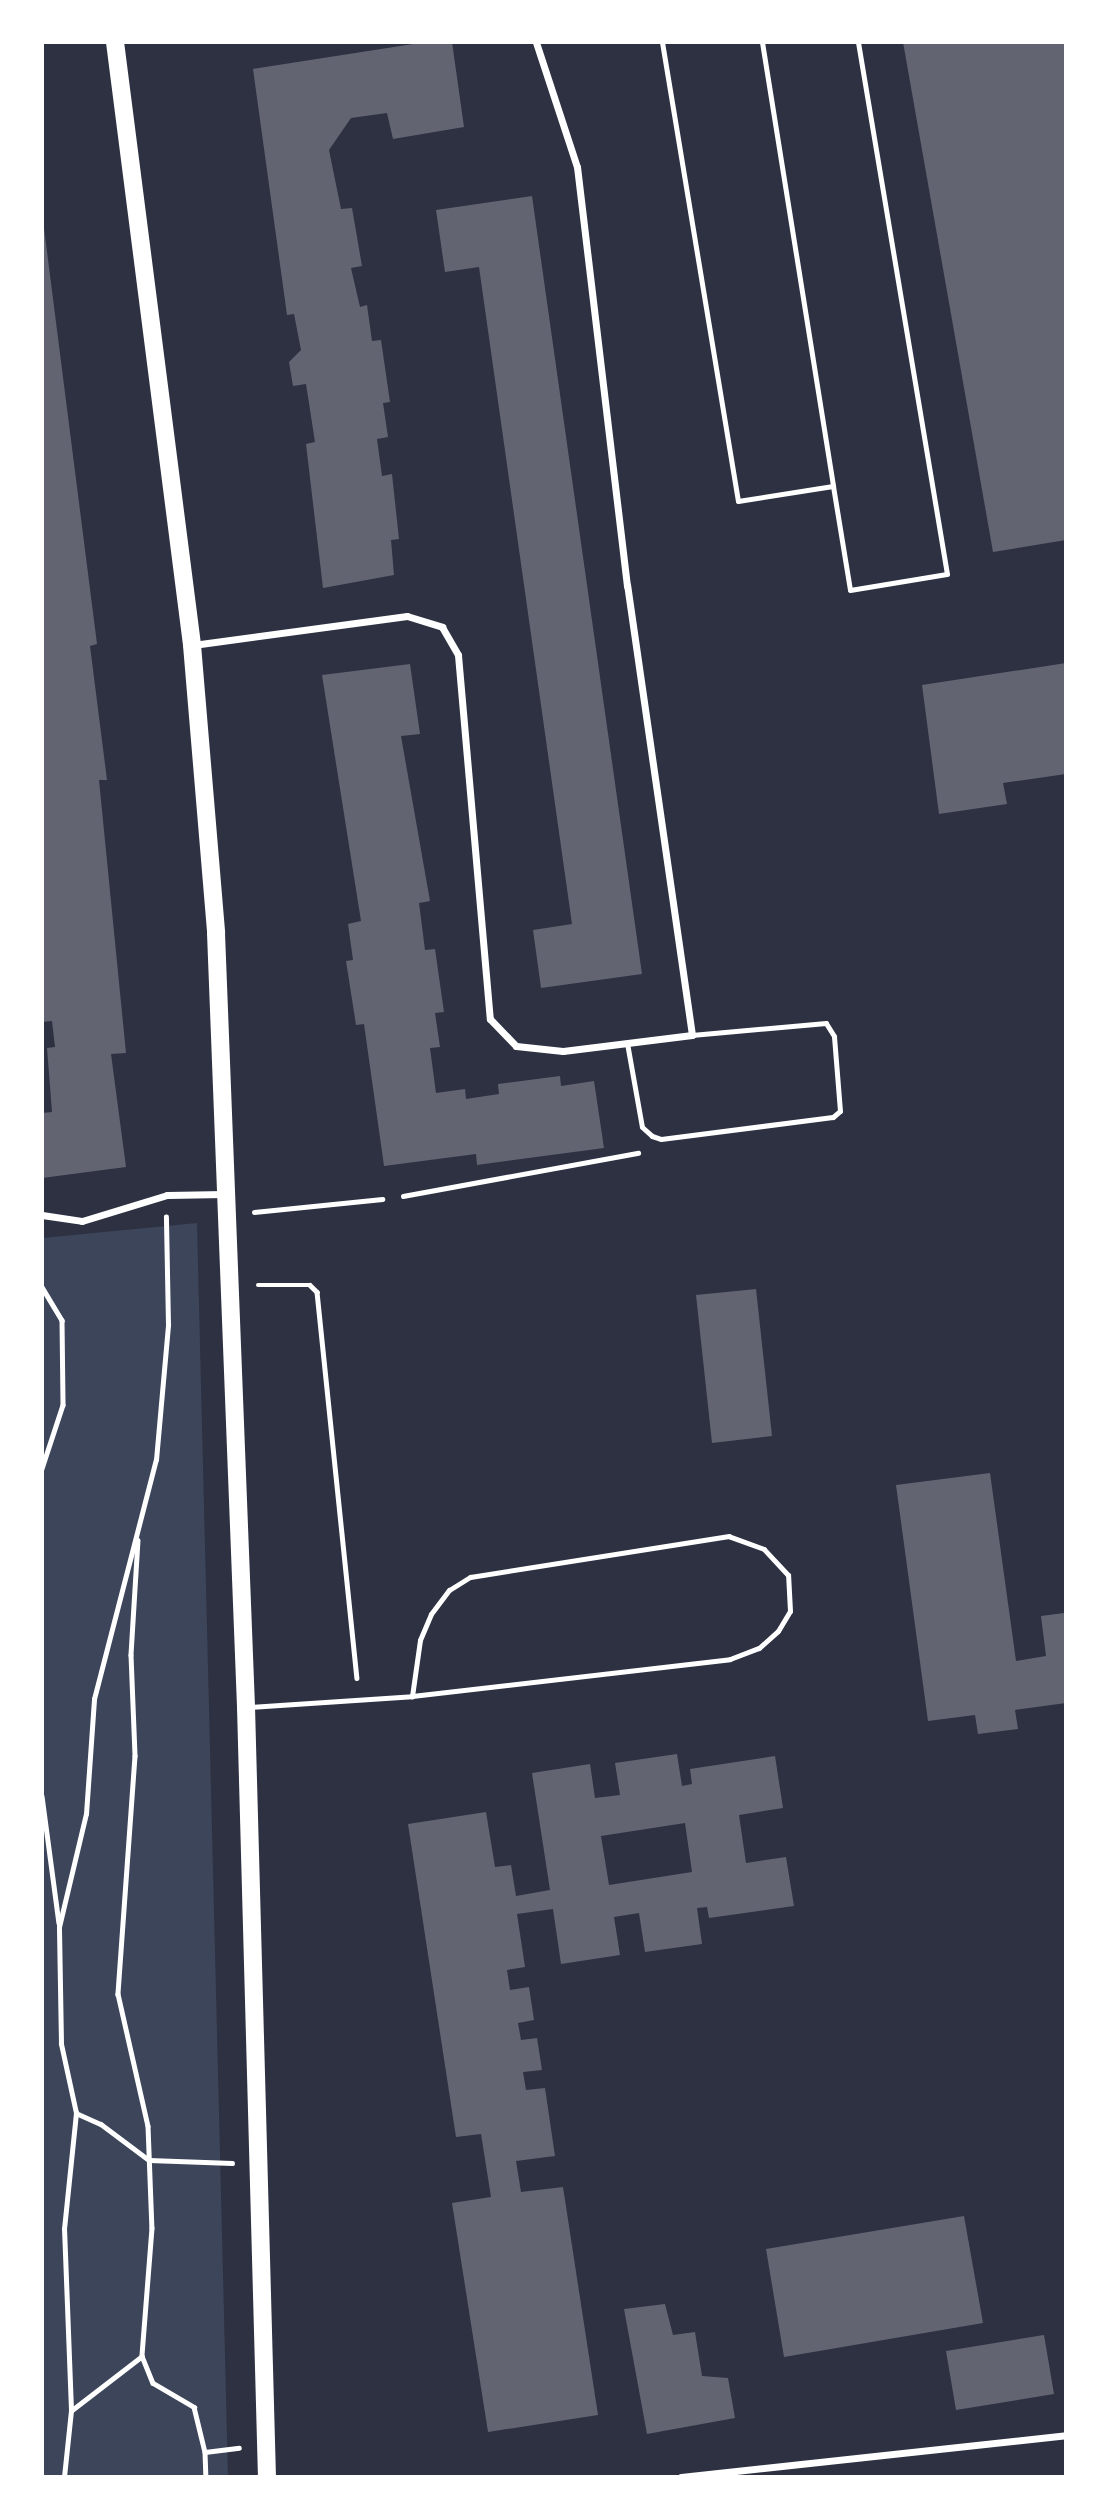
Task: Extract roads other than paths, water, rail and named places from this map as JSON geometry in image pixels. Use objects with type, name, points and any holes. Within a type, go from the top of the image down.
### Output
[{"type":"main road","points":[[115,42],[192,645],[216,933],[224,1194],[246,1707],[267,2477]]},
{"type":"street","points":[[192,645],[407,616],[442,627],[458,654],[489,1019],[516,1046],[563,1051],[692,1035],[627,586],[577,167],[536,42]]},
{"type":"street","points":[[42,1215],[82,1221],[167,1195],[224,1194]]},
{"type":"street","points":[[681,2477],[1066,2435]]},
{"type":"lane","points":[[662,42],[738,501],[833,486]]},
{"type":"lane","points":[[762,42],[850,590],[947,574],[858,42]]},
{"type":"lane","points":[[627,1043],[642,1127],[652,1136],[661,1139],[833,1117],[840,1111],[834,1036],[827,1023],[692,1035]]},
{"type":"lane","points":[[254,1212],[382,1199]]},
{"type":"lane","points":[[246,1707],[412,1696],[730,1659],[759,1648],[778,1631],[790,1611],[788,1575],[764,1549],[729,1536],[470,1577],[449,1590],[431,1614],[419,1640],[412,1696]]}]
